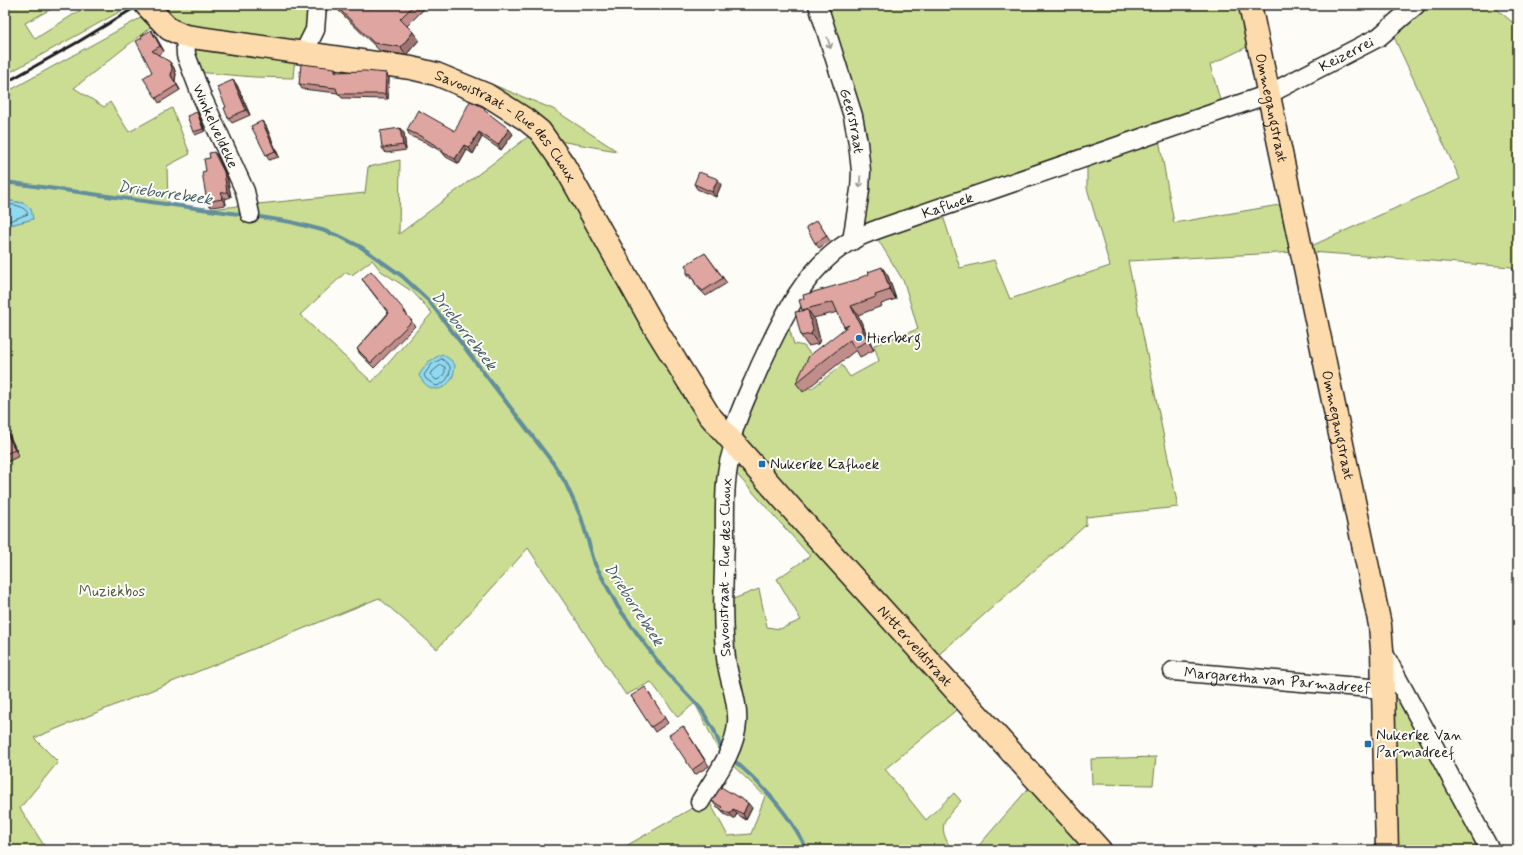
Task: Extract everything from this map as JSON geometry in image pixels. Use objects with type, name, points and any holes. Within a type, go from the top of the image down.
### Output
[{"type":"main road","name":"Savooistraat - Rue des Choux","points":[[146,5],[169,29],[185,36],[411,68],[436,74],[487,95],[525,119],[540,131],[564,165],[689,385],[709,415],[733,442]]},
{"type":"main road","name":"Ommegangstraat","points":[[1250,5],[1375,597],[1382,650],[1387,850]]},
{"type":"main road","name":"Nitterveldstraat","points":[[733,442],[814,534],[1100,850]]},
{"type":"street","points":[[304,52],[315,30],[317,5]]},
{"type":"street","name":"Geerstraat","points":[[818,5],[853,116],[858,143],[861,171],[860,190],[852,241]]},
{"type":"street","name":"Keizerrei","points":[[1269,94],[1379,37],[1416,5]]},
{"type":"street","name":"Winkelveldeke","points":[[185,36],[186,55],[202,97],[245,191],[250,214]]},
{"type":"street","name":"Kafhoek","points":[[733,442],[742,406],[783,316],[813,273],[837,251],[852,241],[890,225],[1269,94]]},
{"type":"street","name":"Savooistraat - Rue des Choux","points":[[700,802],[726,758],[734,740],[737,723],[736,710],[726,660],[723,615],[726,502],[733,442]]},
{"type":"street","points":[[1382,650],[1490,850]]},
{"type":"street","name":"Margaretha van Parmadreef","points":[[1173,671],[1382,689]]},
{"type":"green space","points":[[5,5],[14,5],[17,8],[20,5],[51,5],[53,8],[25,23],[35,39],[82,9],[92,5],[132,5],[5,75]]},
{"type":"green space","points":[[157,5],[309,5],[310,21],[302,40],[298,42],[182,27]]},
{"type":"green space","points":[[821,5],[1245,5],[1253,44],[1210,65],[1221,103],[866,229],[859,219],[862,186]]},
{"type":"green space","points":[[1420,5],[1492,5],[1518,27],[1518,277],[1512,267],[1311,252],[1309,247],[1460,179],[1393,35]]},
{"type":"green space","name":"Muziekbos","points":[[144,16],[152,26],[74,88],[104,107],[110,102],[129,132],[172,108],[190,154],[167,166],[168,203],[210,209],[365,193],[368,167],[400,160],[399,234],[533,133],[724,445],[732,710],[722,757],[695,703],[678,717],[651,682],[626,695],[528,548],[437,649],[379,598],[34,738],[58,762],[20,808],[47,850],[5,850],[5,232],[10,225],[33,219],[23,203],[5,200],[5,93]],"holes":[[[372,260],[381,271],[413,292],[432,313],[372,382],[300,315],[346,272],[352,275]]]},
{"type":"green space","points":[[192,45],[295,57],[293,78],[254,77],[196,72]]},
{"type":"green space","points":[[444,65],[553,109],[617,151],[559,141]]},
{"type":"green space","points":[[1159,139],[1174,223],[1285,204],[1297,252],[1128,261],[1178,507],[1086,517],[1086,525],[936,657],[742,440],[745,423],[788,325],[794,344],[804,346],[811,355],[799,379],[811,389],[842,365],[850,377],[879,361],[874,345],[918,329],[904,282],[877,238],[942,213],[960,268],[994,260],[1010,299],[1110,266],[1087,188],[1087,163]]},
{"type":"green space","points":[[735,456],[960,707],[885,769],[926,820],[954,793],[961,801],[946,818],[944,823],[944,834],[952,850],[619,850],[708,799],[728,836],[751,834],[765,796],[729,762],[728,601],[759,589],[767,627],[780,629],[801,620],[777,579],[810,556],[733,470]]},
{"type":"green space","points":[[1391,687],[1396,690],[1486,850],[1394,850]]},
{"type":"green space","points":[[1156,757],[1153,785],[1092,784],[1091,759]]},
{"type":"green space","points":[[1032,784],[1089,850],[975,850]]},
{"type":"water","points":[[5,200],[23,203],[31,209],[33,219],[10,225],[5,232]]},
{"type":"water","points":[[442,354],[451,360],[455,365],[453,375],[447,385],[442,388],[434,389],[425,384],[419,375],[428,362]]},
{"type":"building","points":[[335,5],[363,5],[367,9],[371,5],[414,5],[400,19],[413,32],[401,47],[374,43]]},
{"type":"building","points":[[151,30],[160,46],[152,51],[170,62],[172,68],[171,76],[177,85],[156,98],[143,78],[152,72],[136,41]]},
{"type":"building","points":[[301,64],[335,68],[335,72],[365,71],[386,73],[385,94],[338,94],[336,88],[299,84]]},
{"type":"building","points":[[233,80],[246,110],[228,118],[224,108],[226,107],[217,87]]},
{"type":"building","points":[[470,101],[485,108],[484,110],[509,129],[498,145],[479,132],[469,148],[464,145],[455,159],[442,152],[443,150],[422,137],[407,130],[418,110],[455,131]]},
{"type":"building","points":[[197,112],[203,129],[193,132],[187,116]]},
{"type":"building","points":[[262,121],[275,151],[266,155],[251,126]]},
{"type":"building","points":[[400,128],[403,145],[382,148],[380,131]]},
{"type":"building","points":[[214,152],[224,172],[227,192],[221,193],[222,199],[207,202],[202,172],[206,171],[204,159],[210,158],[209,153]]},
{"type":"building","points":[[699,172],[718,179],[712,192],[694,184]]},
{"type":"building","points":[[817,220],[827,236],[815,243],[806,227]]},
{"type":"building","points":[[705,253],[723,278],[703,291],[696,285],[691,274],[687,273],[685,265]]},
{"type":"building","points":[[882,267],[890,290],[851,306],[868,341],[854,348],[850,340],[796,383],[809,356],[849,325],[844,327],[833,302],[802,310],[799,300],[804,299],[803,295],[859,279],[869,274],[868,272]]},
{"type":"building","points":[[371,271],[412,321],[371,363],[357,349],[389,313],[362,279]]},
{"type":"building","points":[[808,310],[813,330],[811,334],[801,336],[795,312]]},
{"type":"building","points":[[5,429],[15,450],[5,454]]},
{"type":"building","points":[[645,687],[665,718],[651,727],[631,696]]},
{"type":"building","points":[[683,726],[705,761],[692,770],[669,735]]},
{"type":"building","points":[[721,787],[748,803],[743,814],[733,809],[730,814],[720,809],[722,807],[712,801]]},
{"type":"waterway","name":"Drieborrebeek","points":[[5,182],[246,215]]},
{"type":"waterway","name":"Drieborrebeek","points":[[254,216],[291,222],[322,230],[341,237],[361,247],[402,276],[429,301],[553,463],[565,482],[581,517],[595,564],[618,607],[661,666],[701,709],[714,730],[722,750]]},
{"type":"waterway","name":"Drieborrebeek","points":[[732,759],[764,789],[784,812],[807,850]]},
{"type":"railway","points":[[5,83],[78,42],[139,5]]},
{"type":"place","name":"Hierberg","points":[[859,338]]},
{"type":"place","name":"Nukerke Kafhoek","points":[[762,464]]},
{"type":"place","name":"Nukerke Van Parmadreef","points":[[1368,744]]}]
